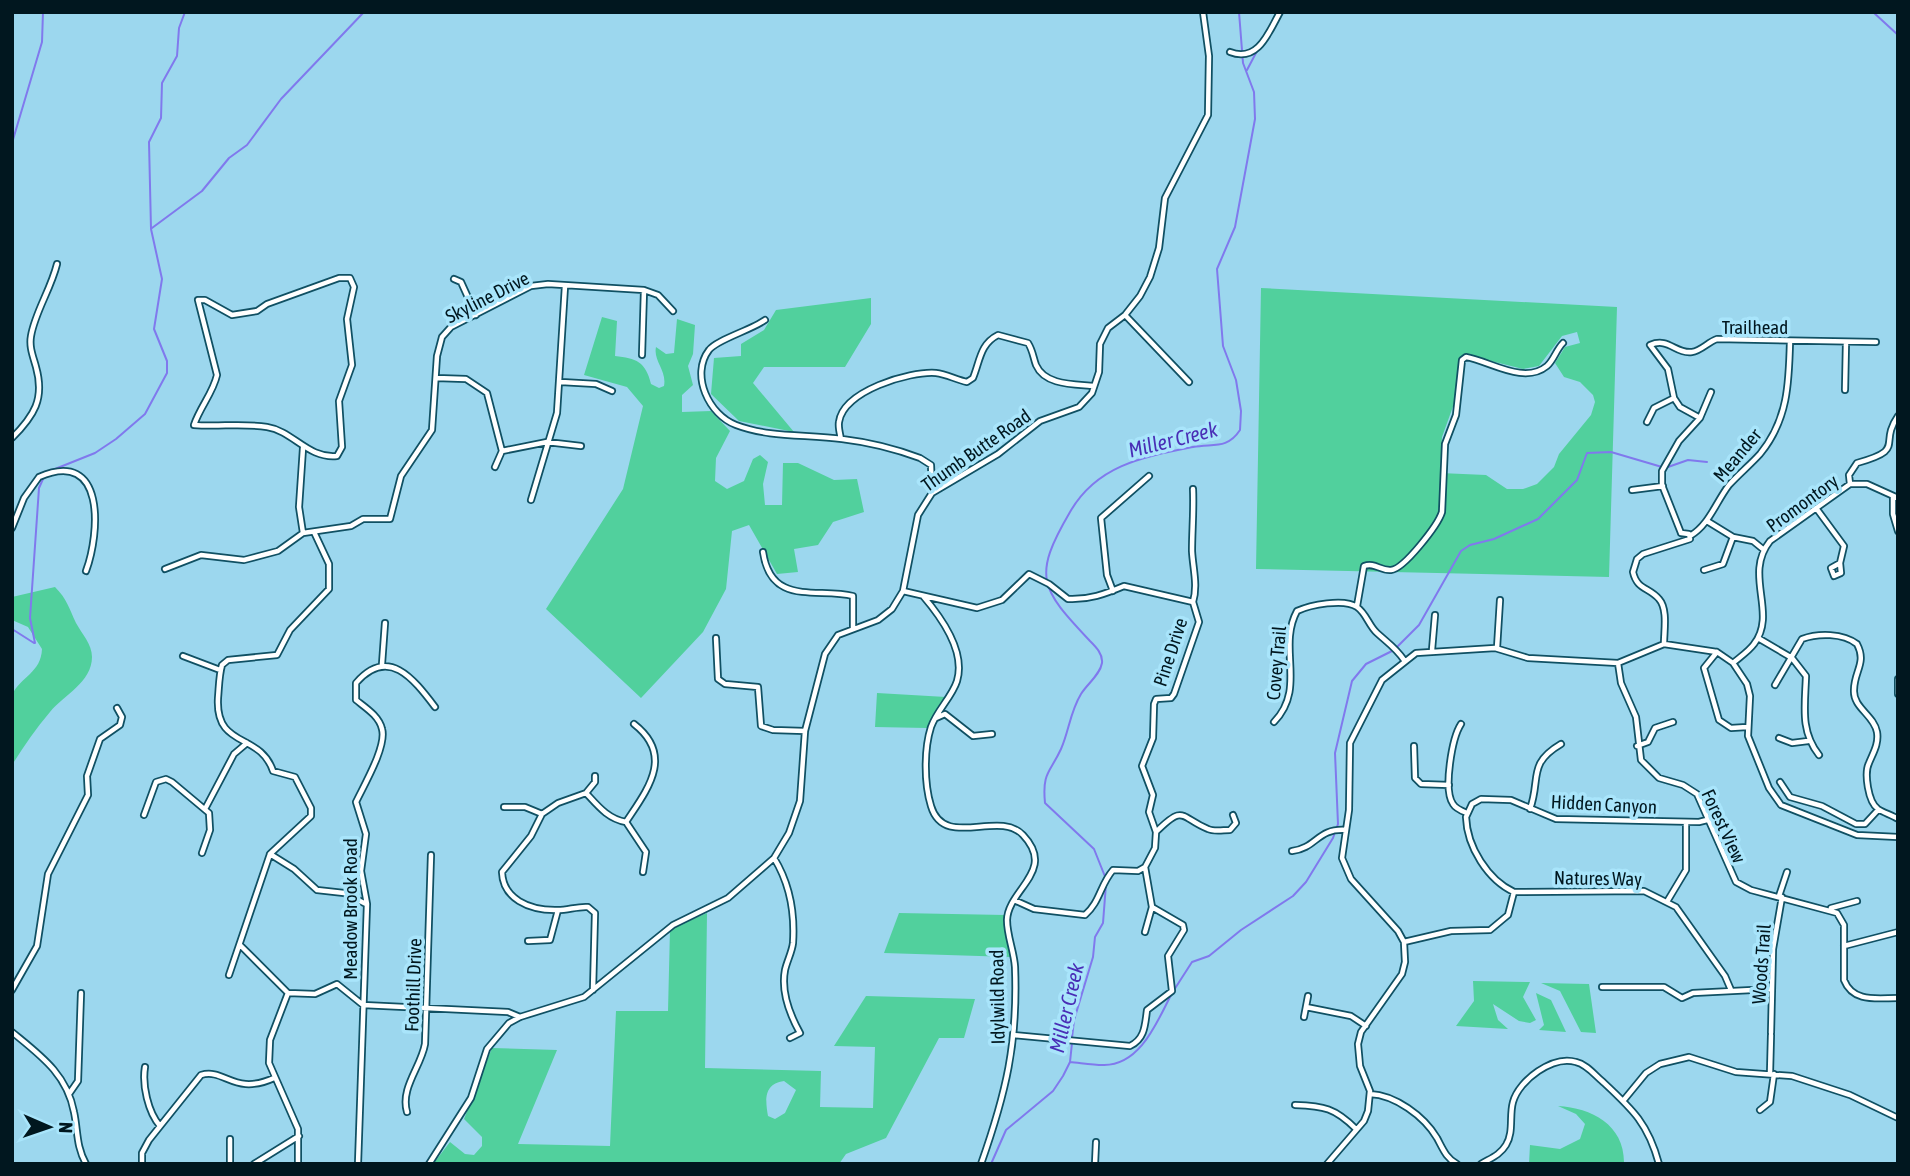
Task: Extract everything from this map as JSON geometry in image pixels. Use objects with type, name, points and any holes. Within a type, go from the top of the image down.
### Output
[{"type":"street","points":[[841,439],[838,423],[843,410],[864,392],[877,385],[928,373],[940,373],[967,382],[974,378],[980,354],[989,339],[998,335],[1028,343],[1034,352],[1035,364],[1047,377],[1095,386],[1100,344],[1108,328],[1125,315],[1140,296],[1150,276],[1159,248],[1165,198],[1208,115],[1209,56],[1203,12]]},
{"type":"street","points":[[1230,52],[1246,54],[1261,46],[1280,12]]},
{"type":"street","points":[[12,438],[34,415],[38,405],[40,384],[30,347],[31,335],[51,289],[57,264]]},
{"type":"street","points":[[339,278],[350,278],[354,287],[347,318],[352,365],[338,401],[342,447],[337,456],[327,457],[303,448],[269,427],[194,425],[201,403],[214,387],[217,376],[198,300],[205,300],[232,315],[257,311],[267,304],[339,278]]},
{"type":"street","points":[[454,279],[461,282],[476,315]]},
{"type":"street","name":"Skyline Drive","points":[[165,569],[201,555],[244,560],[278,551],[303,533],[351,526],[363,519],[390,519],[401,476],[432,430],[442,337],[452,327],[531,286],[644,290]]},
{"type":"street","points":[[531,500],[557,413],[565,286]]},
{"type":"street","points":[[642,355],[644,290],[658,295],[673,311]]},
{"type":"street","points":[[1125,315],[1189,382]]},
{"type":"street","points":[[765,320],[749,331],[717,343],[708,351],[701,370],[704,396],[733,425],[784,436],[841,439],[920,458],[931,465],[932,494]]},
{"type":"street","name":"Trailhead","points":[[1674,398],[1668,369],[1650,345],[1667,342],[1686,352],[1697,352],[1717,339],[1876,342]]},
{"type":"street","name":"Meander","points":[[1681,537],[1690,536],[1707,521],[1730,484],[1759,454],[1779,424],[1789,382],[1790,341]]},
{"type":"street","points":[[1845,390],[1846,342]]},
{"type":"street","points":[[1404,661],[1392,643],[1371,626],[1357,606],[1364,566],[1374,565],[1387,570],[1399,568],[1439,522],[1442,512],[1444,444],[1456,415],[1462,360],[1466,357],[1478,359],[1522,373],[1533,372],[1549,364],[1563,343]]},
{"type":"street","points":[[436,378],[466,379],[487,393],[502,451],[495,467]]},
{"type":"street","points":[[561,382],[596,384],[612,391]]},
{"type":"street","name":"Thumb Butte Road","points":[[429,1164],[471,1098],[493,1038],[520,1017],[570,1003],[593,991],[673,925],[727,898],[774,858],[789,833],[800,801],[805,731],[829,645],[838,635],[878,620],[892,609],[903,591],[918,515],[932,494],[998,454],[1040,421],[1079,407],[1095,386]]},
{"type":"street","points":[[1664,644],[1664,608],[1660,600],[1638,586],[1633,572],[1637,559],[1643,554],[1681,537],[1663,486],[1662,471],[1673,449],[1700,418],[1711,392]]},
{"type":"street","points":[[1647,422],[1654,408],[1674,398],[1680,407],[1700,418]]},
{"type":"street","points":[[1850,484],[1849,475],[1857,463],[1881,456],[1887,450],[1898,416]]},
{"type":"street","points":[[502,451],[547,442],[581,446]]},
{"type":"street","points":[[303,448],[299,507],[303,533]]},
{"type":"street","points":[[12,528],[24,498],[39,477],[65,472],[79,477],[92,493],[97,510],[94,549],[86,571]]},
{"type":"street","points":[[1113,591],[1107,575],[1101,518],[1149,476]]},
{"type":"street","name":"Promontory","points":[[1758,638],[1762,622],[1762,599],[1758,571],[1764,550],[1850,484],[1867,484],[1896,497]]},
{"type":"street","points":[[1632,490],[1663,486]]},
{"type":"street","points":[[1193,489],[1195,527],[1192,551],[1196,591],[1193,602]]},
{"type":"street","points":[[1896,497],[1893,514],[1898,531]]},
{"type":"street","points":[[1816,508],[1844,546],[1840,563]]},
{"type":"street","points":[[1707,521],[1733,537],[1753,541],[1764,550]]},
{"type":"street","points":[[229,975],[270,854],[312,812],[295,777],[273,771],[268,758],[225,729],[219,719],[220,670],[228,660],[276,655],[290,630],[326,594],[330,585],[329,564],[314,532]]},
{"type":"street","points":[[1704,570],[1723,564],[1733,537]]},
{"type":"street","points":[[763,552],[771,572],[792,591],[853,596],[853,628]]},
{"type":"street","name":"Pine Drive","points":[[923,596],[977,608],[1002,600],[1029,575],[1049,584],[1068,599],[1091,594],[1105,596],[1113,591],[1135,587],[1193,602],[1199,622],[1192,645],[1174,694],[1171,698],[1156,699],[1153,738],[1143,758],[1142,766],[1153,795],[1149,811],[1156,832],[1155,848],[1145,867]]},
{"type":"street","points":[[903,591],[923,596]]},
{"type":"street","name":"Idylwild Road","points":[[923,596],[956,648],[959,666],[957,681],[936,719],[927,744],[931,808],[941,820],[956,828],[1009,825],[1022,834],[1032,847],[1034,861],[1032,876],[1014,900],[1007,918],[1015,968],[1013,1035],[1004,1100],[981,1164]]},
{"type":"street","points":[[1497,648],[1500,600]]},
{"type":"street","name":"Covey Trail","points":[[1274,722],[1290,701],[1291,626],[1297,611],[1312,606],[1357,606]]},
{"type":"street","points":[[1432,650],[1435,615]]},
{"type":"street","points":[[385,623],[382,664],[399,670],[417,682],[435,707]]},
{"type":"street","points":[[1774,685],[1789,656],[1802,639],[1812,635],[1840,636],[1857,644],[1862,664],[1853,692],[1857,704],[1872,720],[1877,732],[1877,747],[1867,767],[1871,797],[1878,809],[1898,819]]},
{"type":"street","points":[[716,638],[718,679],[725,684],[758,687],[761,726],[773,730],[805,731]]},
{"type":"street","points":[[1733,663],[1758,638],[1800,665],[1806,676],[1804,729],[1808,741],[1819,755]]},
{"type":"street","points":[[1327,1164],[1368,1111],[1370,1094],[1358,1055],[1358,1044],[1366,1026],[1402,974],[1405,962],[1404,942],[1351,879],[1342,858],[1346,830],[1348,760],[1354,730],[1382,680],[1416,653],[1497,648],[1528,658],[1618,663],[1664,644],[1717,652],[1733,663],[1747,684],[1750,696],[1747,727],[1769,789],[1781,805],[1857,835],[1898,837]]},
{"type":"street","points":[[1717,652],[1704,668],[1719,720],[1731,728],[1747,727]]},
{"type":"street","points":[[183,656],[220,670]]},
{"type":"street","name":"Forest View","points":[[1618,663],[1621,683],[1636,717],[1637,746],[1641,760],[1649,771],[1659,778],[1691,788],[1697,794],[1736,882],[1751,890],[1829,908]]},
{"type":"street","name":"Meadow Brook Road","points":[[358,1164],[362,1120],[360,1098],[367,904],[361,870],[366,834],[356,802],[382,745],[383,730],[376,717],[356,700],[356,683],[369,668],[382,664]]},
{"type":"street","points":[[1898,680],[1898,694]]},
{"type":"street","points":[[12,990],[37,946],[48,874],[88,795],[87,776],[100,739],[120,725],[122,717],[117,708]]},
{"type":"street","points":[[936,719],[945,714],[973,736],[992,734]]},
{"type":"street","points":[[1637,746],[1648,742],[1655,728],[1673,722]]},
{"type":"street","points":[[626,822],[655,772],[652,746],[634,724]]},
{"type":"street","points":[[1404,942],[1451,931],[1490,930],[1508,915],[1514,892],[1486,872],[1466,825],[1467,813],[1453,804],[1448,786],[1454,734],[1461,724]]},
{"type":"street","points":[[1779,738],[1792,743],[1808,741]]},
{"type":"street","points":[[205,809],[234,754],[247,743]]},
{"type":"street","points":[[1530,809],[1535,795],[1536,767],[1549,751],[1561,744]]},
{"type":"street","points":[[1414,746],[1415,778],[1420,784],[1448,786]]},
{"type":"street","points":[[593,991],[595,913],[588,907],[558,910],[518,902],[502,884],[505,865],[520,852],[542,814],[558,803],[586,793],[595,782],[595,776]]},
{"type":"street","points":[[144,815],[160,779],[172,782],[205,809],[211,824],[202,853]]},
{"type":"street","points":[[1780,782],[1790,797],[1822,806],[1856,824],[1865,824],[1878,809]]},
{"type":"street","points":[[586,793],[599,808],[617,820],[626,822],[646,852],[643,872]]},
{"type":"street","name":"Hidden Canyon","points":[[1467,813],[1472,804],[1481,799],[1511,800],[1556,819],[1686,822],[1707,820]]},
{"type":"street","points":[[505,807],[525,807],[542,814]]},
{"type":"street","points":[[1156,832],[1168,820],[1180,815],[1189,816],[1207,829],[1230,830],[1236,823],[1233,815]]},
{"type":"street","points":[[1668,900],[1686,870],[1686,822]]},
{"type":"street","points":[[1292,851],[1304,849],[1326,831],[1346,830]]},
{"type":"street","points":[[270,854],[294,869],[312,887],[344,893],[367,904]]},
{"type":"street","name":"Foothill Drive","points":[[407,1112],[404,1101],[423,1058],[431,855]]},
{"type":"street","points":[[774,858],[787,879],[790,892],[793,945],[784,978],[789,1014],[800,1033],[790,1038]]},
{"type":"street","points":[[1014,900],[1034,909],[1085,915],[1096,905],[1102,882],[1113,870],[1139,871],[1145,867],[1152,907],[1145,932]]},
{"type":"street","name":"Woods Trail","points":[[1760,1110],[1770,1102],[1774,938],[1787,872]]},
{"type":"street","name":"Natures Way","points":[[1514,892],[1644,891],[1668,900],[1676,907],[1725,976],[1731,990]]},
{"type":"street","points":[[1829,908],[1857,901]]},
{"type":"street","points":[[1013,1035],[1130,1046],[1137,1042],[1143,1035],[1147,1010],[1172,991],[1168,956],[1184,930],[1183,925],[1152,907]]},
{"type":"street","points":[[1829,908],[1837,913],[1844,925],[1844,980],[1852,994],[1861,998],[1898,998]]},
{"type":"street","points":[[528,941],[550,940],[558,910]]},
{"type":"street","points":[[1844,946],[1898,932]]},
{"type":"street","points":[[240,945],[288,993],[325,992],[337,984],[363,1005],[508,1012],[520,1017]]},
{"type":"street","points":[[1602,987],[1664,987],[1682,998],[1692,993],[1772,989]]},
{"type":"street","points":[[69,1094],[78,1081],[81,993]]},
{"type":"street","points":[[288,993],[270,1040],[269,1063],[288,1102],[299,1136],[298,1164]]},
{"type":"street","points":[[1304,1017],[1308,996]]},
{"type":"street","points":[[1306,1007],[1351,1016],[1366,1026]]},
{"type":"street","points":[[12,1032],[52,1066],[69,1094],[79,1152],[86,1164]]},
{"type":"street","points":[[1623,1101],[1646,1073],[1674,1059],[1689,1057],[1745,1074],[1792,1076],[1850,1095],[1898,1118]]},
{"type":"street","points":[[1481,1164],[1499,1154],[1510,1138],[1513,1104],[1521,1084],[1562,1060],[1584,1065],[1640,1116],[1659,1164]]},
{"type":"street","points":[[145,1067],[143,1078],[153,1118],[160,1126]]},
{"type":"street","points":[[142,1164],[144,1147],[204,1074],[250,1086],[274,1078]]},
{"type":"street","points":[[1370,1094],[1385,1095],[1426,1124],[1444,1153],[1457,1164]]},
{"type":"street","points":[[1295,1105],[1323,1106],[1343,1116],[1356,1129]]},
{"type":"street","points":[[254,1164],[299,1136]]},
{"type":"street","points":[[230,1139],[230,1164]]},
{"type":"street","points":[[1096,1142],[1096,1164]]},
{"type":"green space","points":[[1261,288],[1617,307],[1609,577],[1256,569]],"holes":[[[1577,332],[1580,343],[1565,347],[1555,363],[1564,377],[1580,382],[1593,395],[1595,402],[1591,415],[1559,454],[1554,467],[1537,484],[1523,489],[1507,489],[1486,475],[1440,473],[1442,437],[1455,401],[1460,357],[1467,355],[1523,369],[1539,366],[1562,336]]]},
{"type":"green space","points":[[871,298],[871,324],[845,367],[764,367],[753,383],[794,432],[739,421],[711,394],[714,358],[741,356],[741,344],[764,330],[776,310]]},
{"type":"green space","points":[[602,317],[617,321],[615,356],[639,362],[651,384],[659,388],[664,386],[664,380],[656,357],[656,347],[666,354],[674,353],[677,319],[695,325],[693,354],[688,366],[693,385],[682,395],[682,412],[711,411],[730,431],[716,458],[715,481],[727,489],[744,481],[753,459],[760,455],[768,462],[763,484],[765,505],[782,505],[783,463],[798,463],[834,480],[857,479],[864,512],[833,522],[818,545],[794,549],[798,572],[777,574],[749,525],[732,531],[726,589],[703,632],[641,698],[546,609],[623,489],[643,406],[627,387],[584,375]]},
{"type":"green space","points":[[55,587],[89,643],[92,652],[91,666],[76,688],[40,724],[12,765],[12,695],[38,664],[42,649],[28,627],[12,620],[12,597]]},
{"type":"green space","points":[[877,693],[946,697],[927,728],[875,727]]},
{"type":"green space","points":[[707,913],[705,1068],[821,1071],[820,1107],[873,1108],[875,1047],[834,1046],[866,996],[975,999],[964,1038],[939,1038],[886,1138],[846,1154],[839,1164],[433,1164],[450,1142],[465,1154],[474,1155],[482,1146],[482,1137],[464,1119],[492,1048],[557,1050],[518,1144],[610,1146],[616,1011],[668,1011],[670,929]],"holes":[[[784,1081],[796,1090],[785,1113],[775,1119],[768,1116],[766,1098],[773,1085]]]},
{"type":"green space","points":[[899,913],[1005,915],[1011,957],[884,953]]},
{"type":"green space","points":[[1473,981],[1530,982],[1523,997],[1536,1020],[1530,1023],[1519,1021],[1493,1004],[1498,1020],[1508,1029],[1456,1026],[1474,1001]]},
{"type":"green space","points":[[1541,983],[1589,984],[1596,1033],[1581,1032],[1560,991]]},
{"type":"green space","points":[[1536,993],[1551,1000],[1566,1032],[1539,1030],[1544,1025]]},
{"type":"green space","points":[[1558,1106],[1583,1110],[1604,1121],[1619,1139],[1624,1164],[1529,1164],[1530,1145],[1560,1149],[1580,1139],[1585,1124],[1576,1114]]},
{"type":"waterway","points":[[12,143],[42,42],[43,12]]},
{"type":"waterway","points":[[45,473],[95,453],[116,439],[145,414],[167,373],[167,361],[154,329],[162,279],[151,229],[149,142],[161,118],[162,83],[177,56],[179,28],[185,12]]},
{"type":"waterway","points":[[152,228],[202,191],[229,158],[247,145],[281,99],[364,12]]},
{"type":"waterway","name":"Miller Creek","points":[[1106,879],[1094,849],[1045,803],[1046,779],[1061,749],[1074,708],[1102,663],[1097,648],[1060,608],[1047,581],[1046,567],[1050,552],[1070,512],[1081,496],[1108,473],[1156,455],[1193,447],[1219,445],[1230,441],[1240,430],[1241,411],[1236,380],[1223,346],[1217,269],[1235,227],[1255,119],[1254,92],[1243,63],[1239,12]]},
{"type":"waterway","points":[[1273,29],[1283,12]]},
{"type":"waterway","points":[[1873,12],[1898,35]]},
{"type":"waterway","points":[[1247,70],[1257,51]]},
{"type":"waterway","points":[[1174,990],[1192,962],[1209,956],[1241,930],[1293,896],[1306,882],[1333,838],[1338,824],[1335,753],[1352,681],[1366,664],[1394,650],[1419,625],[1461,551],[1538,519],[1577,480],[1587,453],[1611,452],[1662,467]]},
{"type":"waterway","points":[[1668,467],[1688,460],[1707,462]]},
{"type":"waterway","points":[[35,643],[30,618],[39,488],[43,479]]},
{"type":"waterway","points":[[12,629],[34,643]]},
{"type":"waterway","name":"Miller Creek","points":[[1072,1038],[1074,1020],[1093,957],[1095,937],[1103,923],[1106,884]]},
{"type":"waterway","points":[[1070,1062],[1103,1065],[1127,1058],[1146,1040],[1171,995]]},
{"type":"waterway","name":"Miller Creek","points":[[991,1164],[1006,1130],[1053,1091],[1070,1062],[1072,1043]]}]
